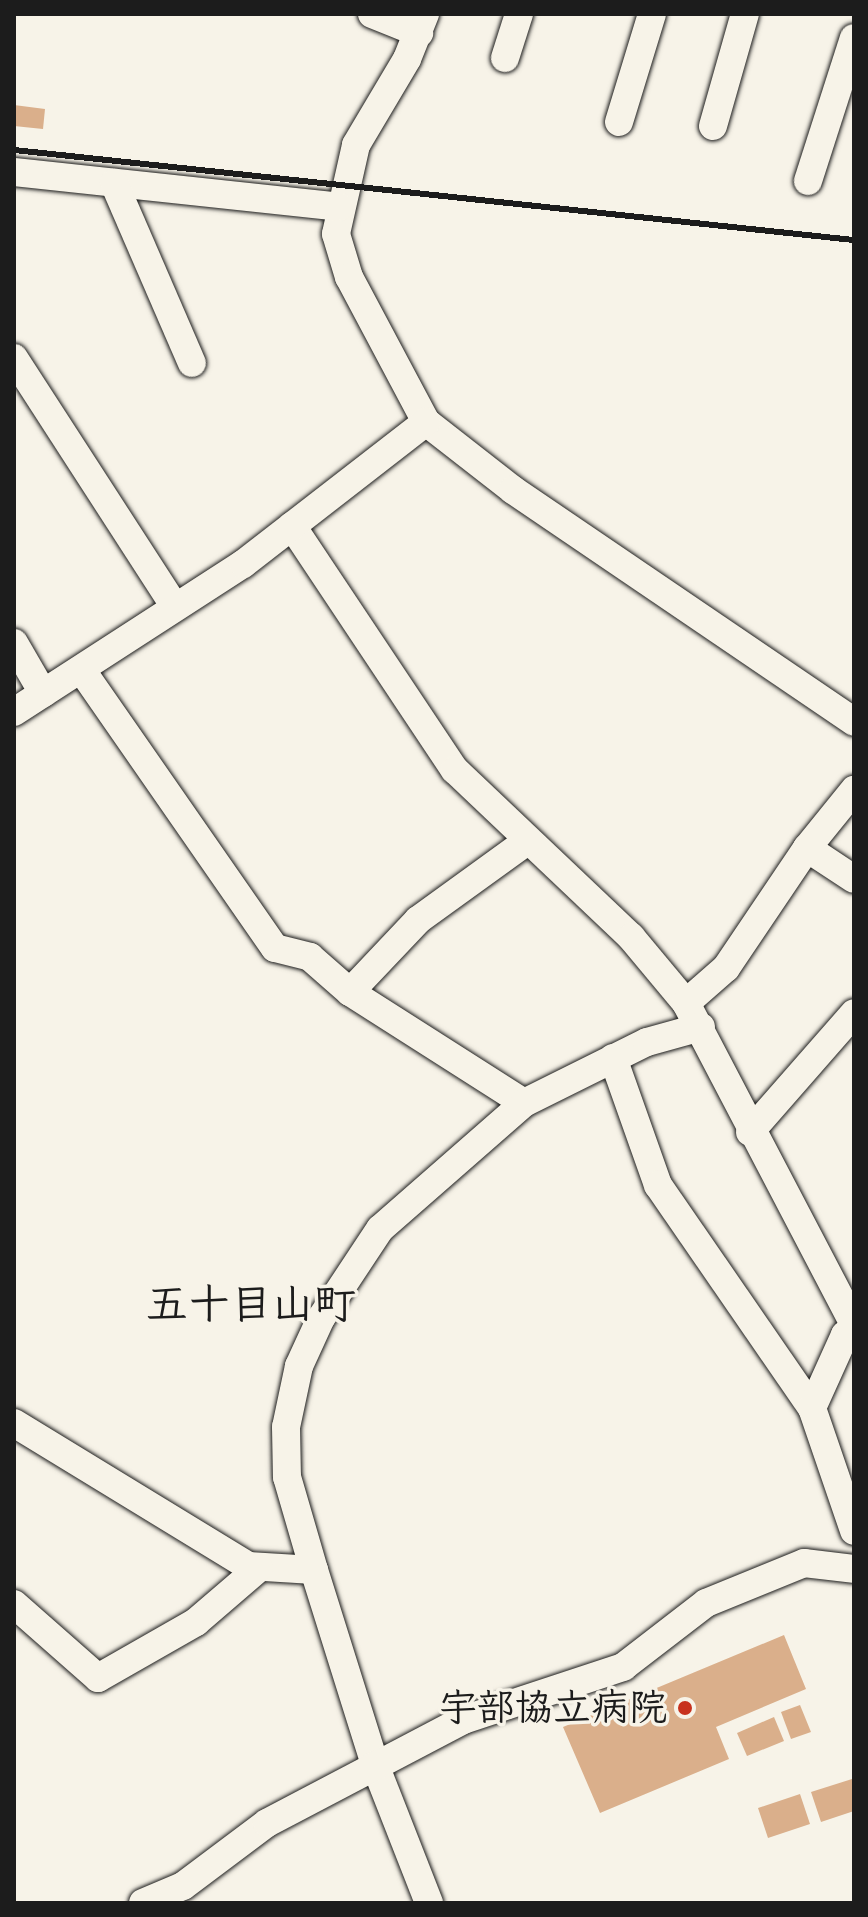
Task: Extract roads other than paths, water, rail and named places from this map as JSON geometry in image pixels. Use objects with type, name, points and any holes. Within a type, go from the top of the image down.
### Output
[{"type":"street","points":[[372,14],[422,24],[356,145],[339,207],[336,234],[349,277],[426,422],[513,490],[854,722]]},
{"type":"street","points":[[505,58],[519,14]]},
{"type":"street","points":[[619,122],[652,14]]},
{"type":"street","points":[[713,126],[745,14]]},
{"type":"street","points":[[808,181],[854,38]]},
{"type":"street","points":[[14,172],[339,207]]},
{"type":"street","points":[[114,183],[192,363]]},
{"type":"street","points":[[14,358],[174,605]]},
{"type":"street","points":[[14,712],[83,672],[174,605],[243,564],[426,422]]},
{"type":"street","points":[[292,526],[443,755],[527,841],[631,937],[686,1003],[701,1027],[750,1132],[854,1326],[845,1335],[812,1408]]},
{"type":"street","points":[[14,643],[43,693]]},
{"type":"street","points":[[83,672],[275,948],[310,957],[350,992],[524,1103]]},
{"type":"street","points":[[686,1003],[726,968],[807,848],[854,790]]},
{"type":"street","points":[[350,992],[418,920],[527,841]]},
{"type":"street","points":[[807,848],[854,879]]},
{"type":"street","points":[[750,1132],[854,1013]]},
{"type":"street","points":[[429,1903],[375,1765],[287,1477],[286,1427],[299,1366],[321,1318],[380,1229],[524,1103],[613,1058],[701,1027]]},
{"type":"street","points":[[613,1058],[658,1185],[812,1408],[854,1531]]},
{"type":"street","points":[[14,1423],[259,1568],[314,1570]]},
{"type":"street","points":[[143,1903],[185,1894],[267,1823],[463,1720],[623,1667],[706,1603],[804,1563],[854,1569]]},
{"type":"street","points":[[14,1604],[98,1678],[196,1622],[259,1568]]},
{"type":"railway","points":[[14,150],[854,240]]},
{"type":"place","name":"宇部協立病院","points":[[685,1708]]},
{"type":"district","name":"五十目山町","points":[[251,1305]]}]
